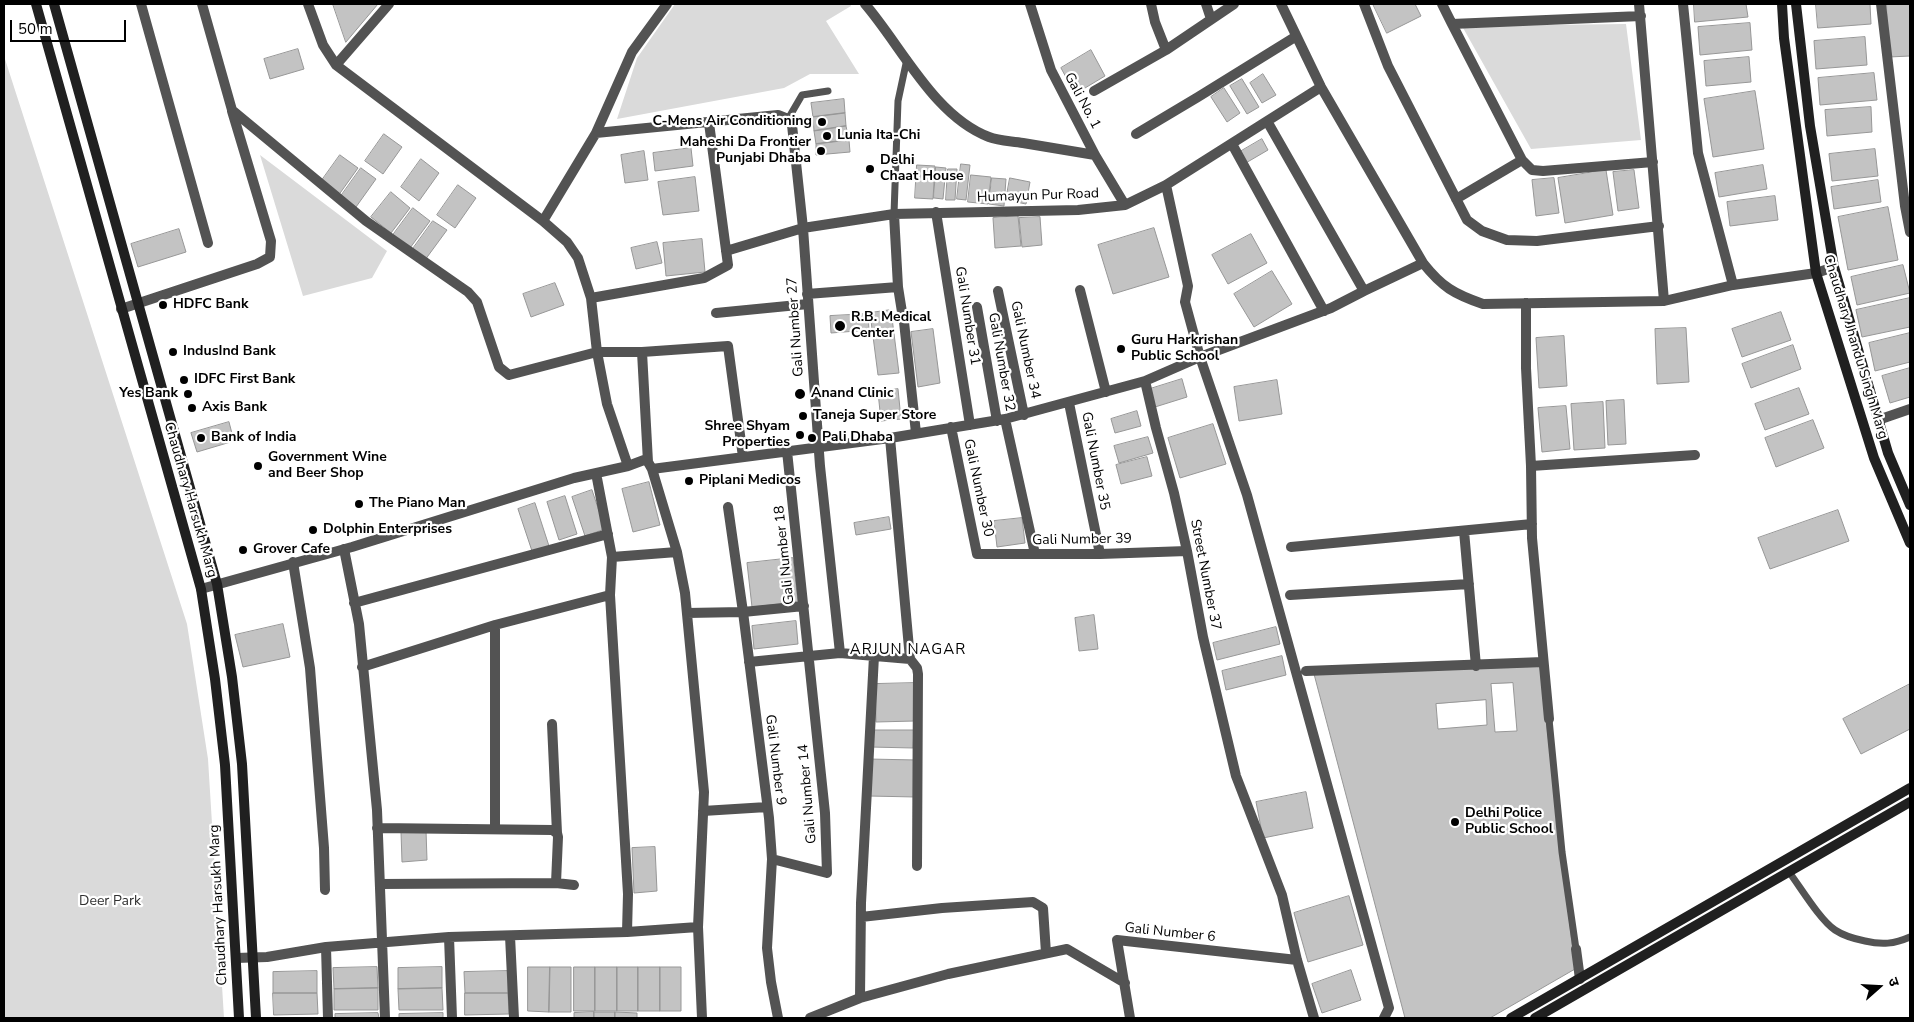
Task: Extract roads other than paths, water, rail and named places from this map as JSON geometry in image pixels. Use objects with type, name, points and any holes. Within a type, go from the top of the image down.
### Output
[{"type":"street","name":"Chaudhary Harsukh Marg","points":[[36,4],[201,589],[215,679],[225,765],[239,1018]]},
{"type":"street","name":"Chaudhary Harsukh Marg","points":[[54,4],[217,584],[232,677],[242,764],[256,1018]]},
{"type":"street","points":[[141,4],[208,243]]},
{"type":"street","points":[[122,309],[257,264],[270,257],[271,241],[202,4]]},
{"type":"street","points":[[308,4],[323,45],[336,65],[543,221],[567,242],[578,258],[591,298],[597,352],[607,404],[628,466]]},
{"type":"street","points":[[336,65],[389,4]]},
{"type":"street","points":[[543,221],[596,133],[632,52],[667,4]]},
{"type":"street","points":[[865,4],[884,26],[943,107],[979,132],[990,138],[1095,155]]},
{"type":"street","name":"Gali No. 1","points":[[1030,4],[1051,70],[1095,155],[1125,205]]},
{"type":"street","points":[[1151,4],[1155,22],[1166,50]]},
{"type":"street","points":[[1206,4],[1211,19]]},
{"type":"street","points":[[1094,91],[1166,50],[1234,4]]},
{"type":"street","points":[[1281,4],[1321,87],[1423,264],[1437,281],[1460,296],[1482,304],[1664,301],[1733,286],[1816,273],[1834,267]]},
{"type":"street","points":[[1364,4],[1388,66],[1467,220],[1482,231],[1507,240],[1537,241],[1658,226]]},
{"type":"street","points":[[1442,4],[1522,160],[1532,170],[1543,172],[1653,162]]},
{"type":"street","points":[[1640,4],[1664,301]]},
{"type":"street","points":[[1683,4],[1698,152],[1733,286]]},
{"type":"street","name":"Chaudhary Jhandu Singh Marg","points":[[1782,4],[1786,56],[1816,273],[1874,458],[1910,543]]},
{"type":"street","name":"Chaudhary Jhandu Singh Marg","points":[[1796,4],[1810,126],[1834,267],[1888,453],[1910,503]]},
{"type":"street","points":[[1881,4],[1902,188],[1910,232]]},
{"type":"street","points":[[1452,24],[1640,16]]},
{"type":"street","points":[[1136,134],[1296,37]]},
{"type":"street","name":"Humayun Pur Road","points":[[726,251],[803,228],[894,214],[1078,210],[1125,205],[1166,186],[1321,87]]},
{"type":"street","points":[[232,110],[366,220],[468,292],[477,302],[499,367],[508,375],[597,352],[642,352],[728,346],[743,457]]},
{"type":"street","points":[[596,133],[778,115],[788,119]]},
{"type":"street","name":"Gali Number 27","points":[[788,119],[792,125],[803,228],[819,447],[840,653]]},
{"type":"street","points":[[1268,121],[1364,291]]},
{"type":"street","points":[[591,298],[704,278],[728,265],[709,123]]},
{"type":"street","points":[[1232,144],[1324,311]]},
{"type":"street","points":[[1456,199],[1522,160]]},
{"type":"street","points":[[1166,186],[1188,286],[1186,302],[1200,357],[1247,495],[1389,1008],[1384,1018]]},
{"type":"street","name":"Gali Number 31","points":[[936,212],[970,425]]},
{"type":"street","points":[[894,214],[898,287],[916,432]]},
{"type":"street","points":[[201,589],[344,549],[644,460],[650,465],[743,457],[890,438],[916,432],[1024,415],[1145,381],[1200,357],[1324,311],[1423,264]]},
{"type":"street","points":[[716,313],[898,287]]},
{"type":"street","points":[[1080,290],[1106,392]]},
{"type":"street","name":"Gali Number 34","points":[[998,291],[1024,415]]},
{"type":"street","points":[[1526,303],[1526,368],[1532,524],[1549,719]]},
{"type":"street","name":"Gali Number 32","points":[[977,307],[1001,420],[1035,554]]},
{"type":"street","points":[[642,352],[650,465],[677,552],[685,593],[704,792],[698,927],[702,1018]]},
{"type":"street","name":"Street Number 37","points":[[1145,381],[1187,551],[1203,637],[1236,776],[1282,895],[1297,960],[1314,1018]]},
{"type":"street","name":"Gali Number 35","points":[[1069,403],[1100,554]]},
{"type":"street","points":[[1878,420],[1910,409]]},
{"type":"street","name":"Gali Number 30","points":[[951,427],[977,554]]},
{"type":"street","points":[[890,438],[910,659],[917,668],[918,674],[918,866]]},
{"type":"street","name":"Gali Number 18","points":[[787,451],[809,657]]},
{"type":"street","points":[[1531,466],[1696,455]]},
{"type":"street","points":[[596,473],[612,557],[610,595],[628,894],[627,932]]},
{"type":"street","name":"Gali Number 9","points":[[728,507],[744,612],[767,807],[772,859],[768,948],[771,982],[778,1018]]},
{"type":"street","points":[[1291,547],[1532,524]]},
{"type":"street","points":[[1464,531],[1476,666]]},
{"type":"street","points":[[354,602],[608,534]]},
{"type":"street","points":[[344,549],[359,624],[377,810],[385,1018]]},
{"type":"street","name":"Gali Number 39","points":[[977,554],[1100,554],[1187,551]]},
{"type":"street","points":[[612,557],[677,552]]},
{"type":"street","points":[[293,562],[310,668],[324,848],[325,890]]},
{"type":"street","points":[[1290,595],[1469,584]]},
{"type":"street","points":[[362,667],[495,625],[610,595]]},
{"type":"street","points":[[687,613],[744,612],[804,606]]},
{"type":"street","points":[[495,625],[495,829]]},
{"type":"street","points":[[749,662],[840,653],[910,659]]},
{"type":"street","points":[[860,998],[861,917],[874,656]]},
{"type":"street","name":"Gali Number 14","points":[[772,859],[828,873],[825,813],[809,657]]},
{"type":"street","points":[[1306,671],[1543,662]]},
{"type":"street","points":[[552,724],[558,837],[556,883]]},
{"type":"street","points":[[1511,1018],[1910,788]]},
{"type":"street","points":[[1534,1018],[1910,802]]},
{"type":"street","points":[[703,811],[767,807]]},
{"type":"street","points":[[377,828],[552,830],[557,833]]},
{"type":"street","points":[[380,884],[556,883],[574,885]]},
{"type":"street","points":[[861,917],[942,908],[1033,902],[1043,908],[1046,953]]},
{"type":"street","points":[[236,958],[267,957],[326,947],[448,937],[627,932],[698,927]]},
{"type":"street","points":[[510,936],[514,1018]]},
{"type":"street","points":[[448,937],[452,1018]]},
{"type":"street","name":"Gali Number 6","points":[[1130,1018],[1117,940],[1297,960]]},
{"type":"street","points":[[326,947],[328,1018]]},
{"type":"street","points":[[810,1018],[860,998],[948,974],[1067,949],[1125,983]]},
{"type":"street","points":[[1576,949],[1580,979]]},
{"type":"lane","points":[[894,214],[898,101],[907,59]]},
{"type":"lane","points":[[788,119],[802,95],[828,91]]},
{"type":"lane","points":[[1549,719],[1562,852],[1576,949]]},
{"type":"lane","points":[[1789,872],[1826,922],[1843,935],[1876,944],[1897,943],[1910,937]]},
{"type":"place","name":"C-Mens Air Conditioning","points":[[822,122]]},
{"type":"place","name":"Lunia Ita-Chi","points":[[827,136]]},
{"type":"place","name":"Maheshi Da Frontier Punjabi Dhaba","points":[[821,151]]},
{"type":"place","name":"Delhi Chaat House","points":[[870,169]]},
{"type":"place","name":"HDFC Bank","points":[[163,305]]},
{"type":"place","name":"R.B. Medical Center","points":[[840,326]]},
{"type":"place","name":"Guru Harkrishan Public School","points":[[1121,349]]},
{"type":"place","name":"IndusInd Bank","points":[[173,352]]},
{"type":"place","name":"IDFC First Bank","points":[[184,380]]},
{"type":"place","name":"Yes Bank","points":[[188,394]]},
{"type":"place","name":"Anand Clinic","points":[[800,394]]},
{"type":"place","name":"Axis Bank","points":[[192,408]]},
{"type":"place","name":"Taneja Super Store","points":[[803,416]]},
{"type":"place","name":"Shree Shyam Properties","points":[[800,435]]},
{"type":"place","name":"Bank of India","points":[[201,438]]},
{"type":"place","name":"Pali Dhaba","points":[[812,438]]},
{"type":"place","name":"Government Wine and Beer Shop","points":[[258,466]]},
{"type":"place","name":"Piplani Medicos","points":[[689,481]]},
{"type":"place","name":"The Piano Man","points":[[359,504]]},
{"type":"place","name":"Dolphin Enterprises","points":[[313,530]]},
{"type":"place","name":"Grover Cafe","points":[[243,550]]},
{"type":"place","name":"Delhi Police Public School","points":[[1455,822]]},
{"type":"district","name":"ARJUN NAGAR","points":[[908,650]]},
{"type":"park label","name":"Deer Park","points":[[110,902]]}]
